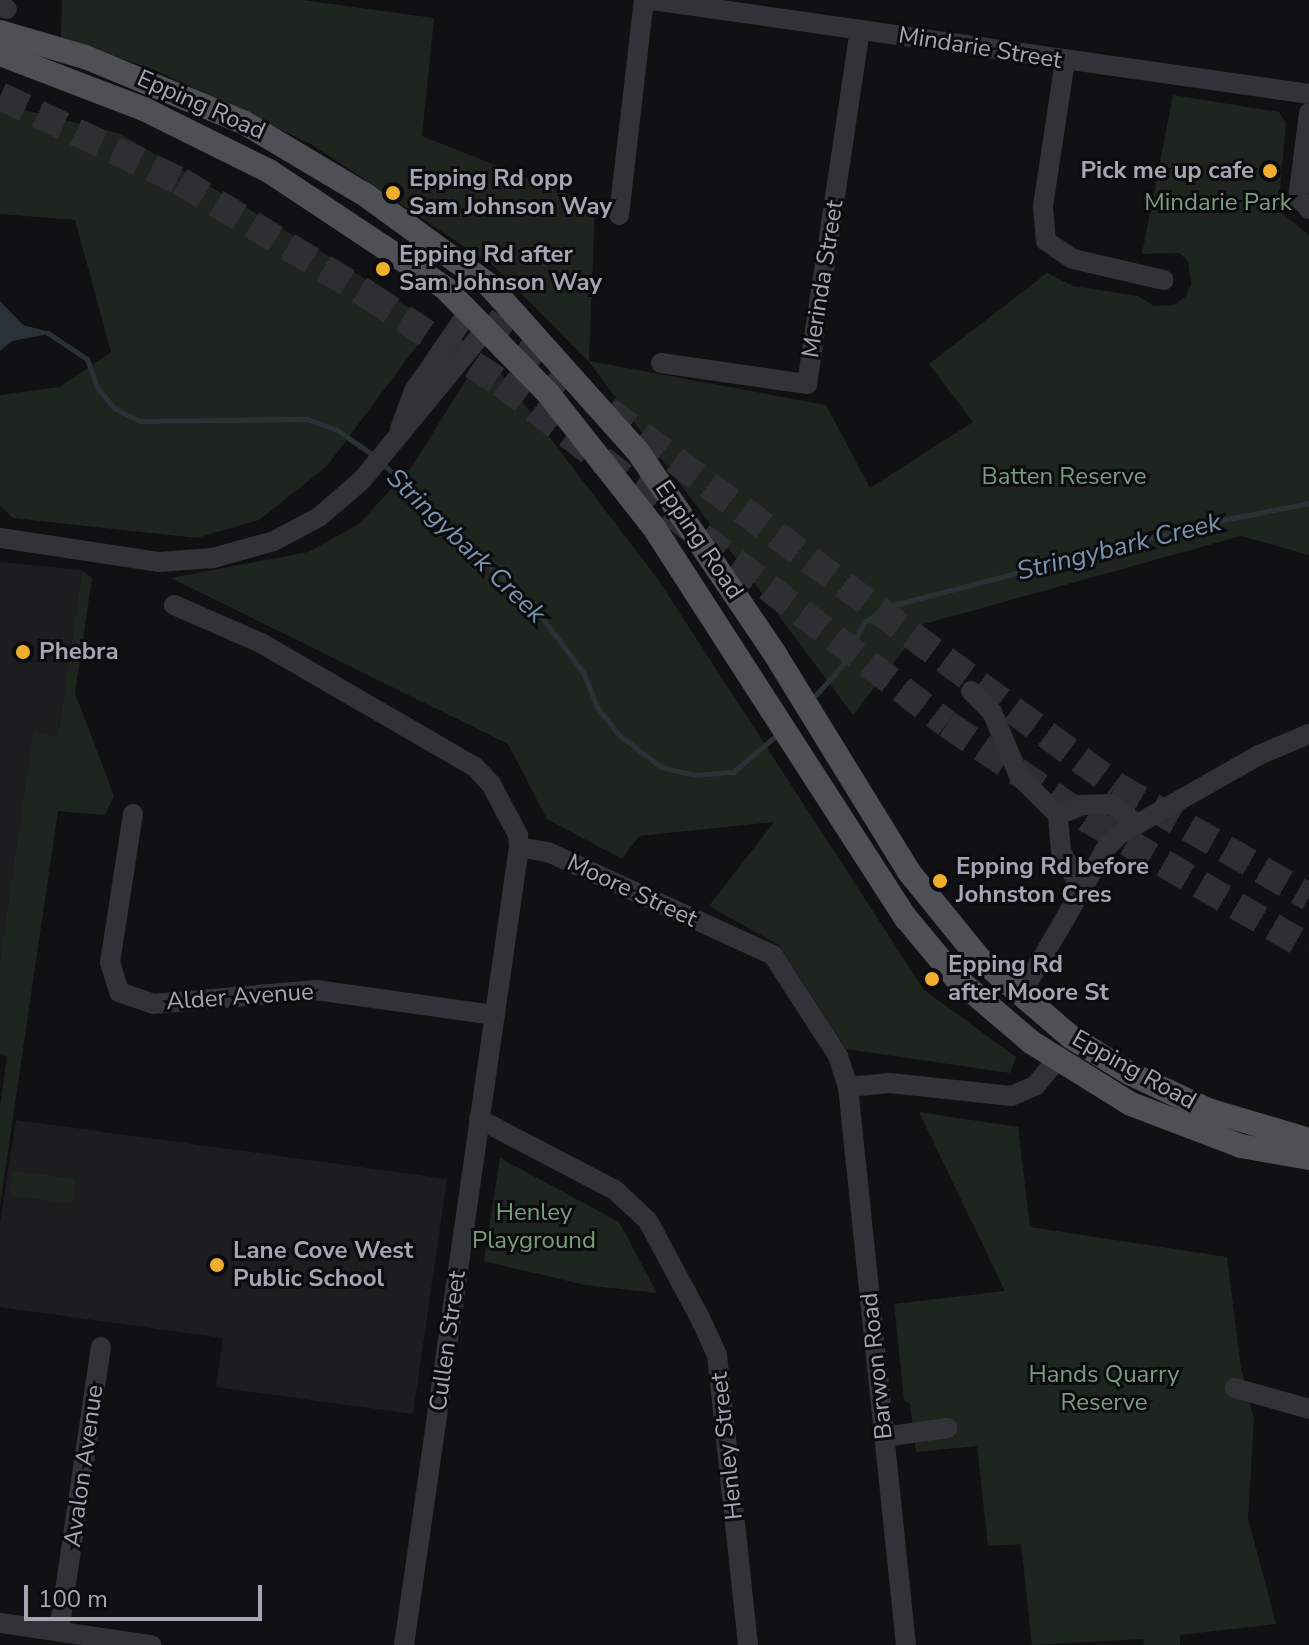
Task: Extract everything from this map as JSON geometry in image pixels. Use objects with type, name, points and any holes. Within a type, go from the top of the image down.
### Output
[{"type":"main road","name":"Epping Road","points":[[2,16],[85,57],[243,122],[354,187],[489,285],[639,453],[775,654],[936,909],[1020,996],[1071,1037],[1169,1093],[1246,1123],[1309,1140]]},
{"type":"main road","name":"Epping Road","points":[[0,54],[144,109],[269,171],[357,225],[445,288],[586,437],[750,669],[906,918],[955,977],[1057,1060],[1131,1104],[1241,1146],[1309,1158]]},
{"type":"main road","points":[[468,312],[489,285]]},
{"type":"main road","points":[[485,330],[508,303]]},
{"type":"main road","points":[[1057,1060],[1071,1037]]},
{"type":"street","points":[[619,215],[644,0]]},
{"type":"street","name":"Mindarie Street","points":[[652,0],[1309,94]]},
{"type":"street","name":"Merinda Street","points":[[661,363],[807,384],[860,30]]},
{"type":"street","points":[[1065,61],[1043,207],[1046,241],[1073,259],[1164,280]]},
{"type":"street","points":[[1309,113],[1298,199],[1309,209]]},
{"type":"street","points":[[399,432],[414,391],[468,312]]},
{"type":"street","points":[[1,537],[158,562],[244,551],[319,517],[362,480],[399,432],[428,406],[485,330]]},
{"type":"street","points":[[174,605],[261,643],[475,767],[491,784],[518,835],[519,847]]},
{"type":"street","points":[[971,691],[992,712],[1019,776],[1058,815],[1061,851],[1082,891]]},
{"type":"street","points":[[1020,996],[1106,848],[1136,824],[1259,755],[1309,734]]},
{"type":"street","points":[[1058,815],[1083,805],[1112,804],[1136,824]]},
{"type":"street","name":"Alder Avenue","points":[[133,814],[110,962],[119,992],[153,1004],[316,990],[495,1015]]},
{"type":"street","name":"Cullen Street","points":[[404,1645],[519,847]]},
{"type":"street","name":"Moore Street","points":[[519,847],[548,852],[773,955],[838,1056],[848,1087]]},
{"type":"street","points":[[848,1087],[890,1083],[1011,1096],[1035,1086],[1057,1060]]},
{"type":"street","name":"Barwon Road","points":[[848,1087],[906,1645]]},
{"type":"street","name":"Henley Street","points":[[479,1119],[615,1190],[648,1221],[700,1318],[717,1355],[748,1645]]},
{"type":"street","name":"Avalon Avenue","points":[[59,1631],[101,1347]]},
{"type":"street","points":[[1235,1388],[1309,1409]]},
{"type":"street","points":[[884,1437],[947,1428]]},
{"type":"street","points":[[0,1623],[151,1645]]},
{"type":"shaded area","points":[[0,301],[23,325],[53,333],[12,341],[0,351]]},
{"type":"shaded area","points":[[0,562],[82,570],[58,737],[33,733],[0,959]]},
{"type":"shaded area","name":"Lane Cove West Public School","points":[[16,1120],[447,1179],[413,1414],[216,1387],[223,1338],[0,1307],[0,1223]]},
{"type":"green space","points":[[62,0],[302,0],[434,18],[422,136],[595,205],[589,361],[826,405],[870,488],[973,422],[929,364],[1047,273],[1073,286],[1138,296],[1154,306],[1174,305],[1186,296],[1191,284],[1188,261],[1179,253],[1142,254],[1173,95],[1279,112],[1286,123],[1278,210],[1309,235],[1309,555],[1241,536],[924,624],[853,715],[589,362],[496,268],[313,145],[155,70],[61,38]]},
{"type":"green space","points":[[0,104],[121,134],[345,266],[433,324],[327,466],[259,520],[197,538],[13,518],[0,506],[0,395],[60,387],[111,352],[75,220],[0,214]]},
{"type":"green space","points":[[495,366],[657,578],[924,990],[1016,1057],[1010,1073],[846,1049],[779,945],[709,906],[774,822],[639,836],[622,859],[547,819],[508,744],[171,578],[308,552],[359,524],[413,465],[469,375]]},
{"type":"green space","points":[[82,570],[92,578],[75,693],[114,796],[105,815],[58,811],[0,1206],[0,1106],[7,1057],[0,1055],[0,959],[33,732],[58,737]]},
{"type":"green space","name":"Hands Quarry Reserve","points":[[919,1112],[1018,1127],[1030,1227],[1227,1257],[1241,1368],[1254,1419],[1248,1518],[1276,1624],[1180,1635],[1180,1645],[1144,1645],[1143,1639],[1032,1645],[1021,1544],[988,1546],[977,1446],[916,1452],[910,1404],[904,1400],[894,1304],[1005,1291]]},
{"type":"green space","name":"Henley Playground","points":[[500,1158],[619,1222],[657,1293],[585,1285],[484,1261]]},
{"type":"green space","points":[[13,1171],[76,1179],[72,1203],[10,1196]]},
{"type":"waterway","name":"Stringybark Creek","points":[[48,333],[87,359],[97,387],[114,408],[140,421],[307,419],[337,430],[373,455]]},
{"type":"waterway","name":"Stringybark Creek","points":[[381,462],[537,611],[583,672],[597,707],[619,735],[661,767],[696,775],[733,772],[778,734]]},
{"type":"waterway","name":"Stringybark Creek","points":[[813,698],[841,667],[864,622],[894,605],[1207,523],[1309,503]]},
{"type":"tunnel","points":[[0,96],[180,181],[368,295],[501,383],[947,724],[1091,821],[1309,948]]},
{"type":"tunnel","points":[[484,321],[570,383]]},
{"type":"tunnel","points":[[607,410],[1116,786],[1309,897]]},
{"type":"place","name":"Pick me up cafe","points":[[1270,171]]},
{"type":"place","name":"Epping Rd opp Sam Johnson Way","points":[[393,193]]},
{"type":"place","name":"Epping Rd after Sam Johnson Way","points":[[383,269]]},
{"type":"place","name":"Phebra","points":[[23,652]]},
{"type":"place","name":"Epping Rd before Johnston Cres","points":[[940,881]]},
{"type":"place","name":"Epping Rd after Moore St","points":[[932,979]]},
{"type":"place","name":"Lane Cove West Public School","points":[[217,1265]]},
{"type":"park label","name":"Mindarie Park","points":[[1218,203]]},
{"type":"park label","name":"Batten Reserve","points":[[1064,477]]}]
